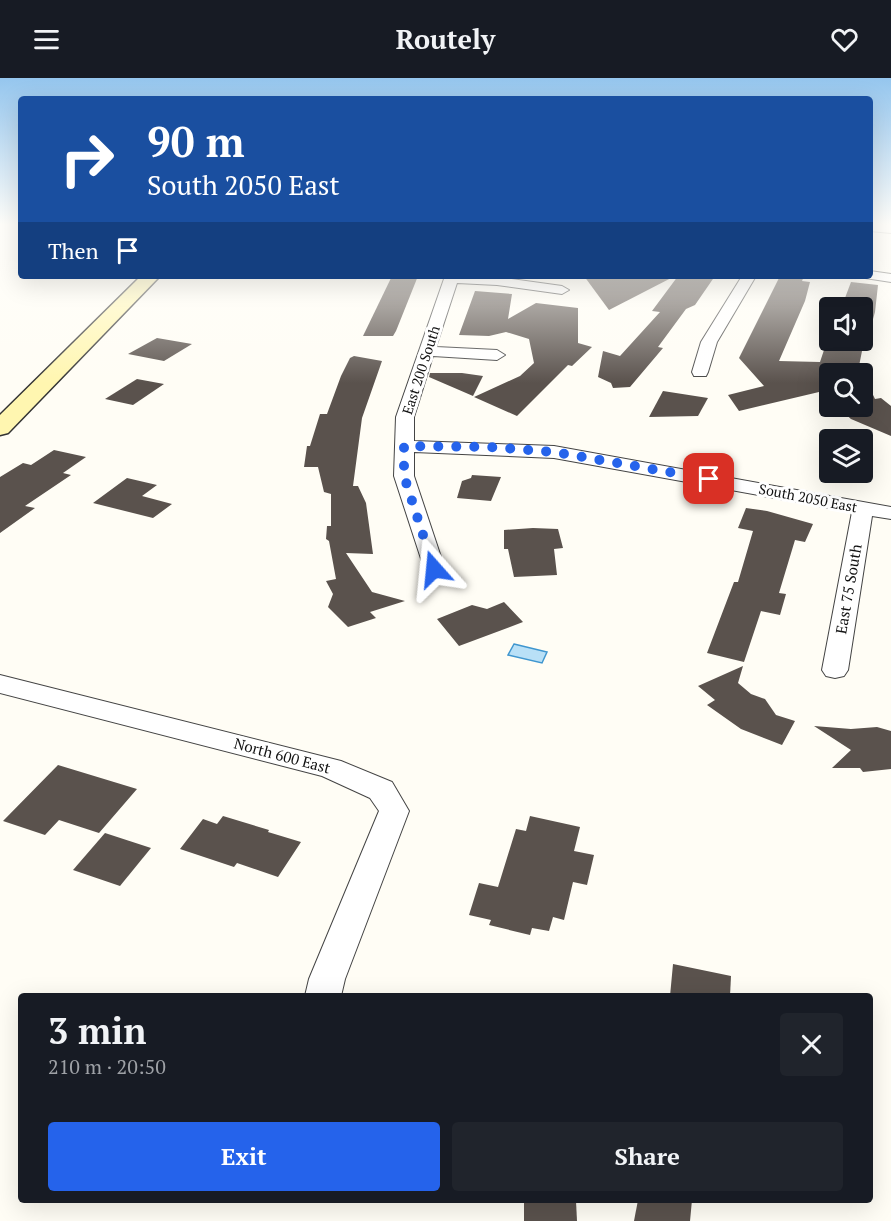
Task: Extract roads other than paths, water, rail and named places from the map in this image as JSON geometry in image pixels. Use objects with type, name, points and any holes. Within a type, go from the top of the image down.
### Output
[{"type":"street","points":[[0,429],[148,279]]},
{"type":"street","name":"East 200 South","points":[[434,569],[404,476],[405,417],[451,279]]},
{"type":"street","points":[[474,279],[562,290]]},
{"type":"street","points":[[700,372],[709,342],[747,279]]},
{"type":"street","points":[[427,351],[497,355]]},
{"type":"street","name":"South 2050 East","points":[[404,446],[490,447],[554,452],[891,513]]},
{"type":"street","name":"East 75 South","points":[[835,670],[863,508]]},
{"type":"street","name":"North 600 East","points":[[0,684],[331,768],[381,790],[393,811],[327,979],[324,993]]},
{"type":"water","points":[[514,644],[547,652],[542,663],[508,655]]}]
